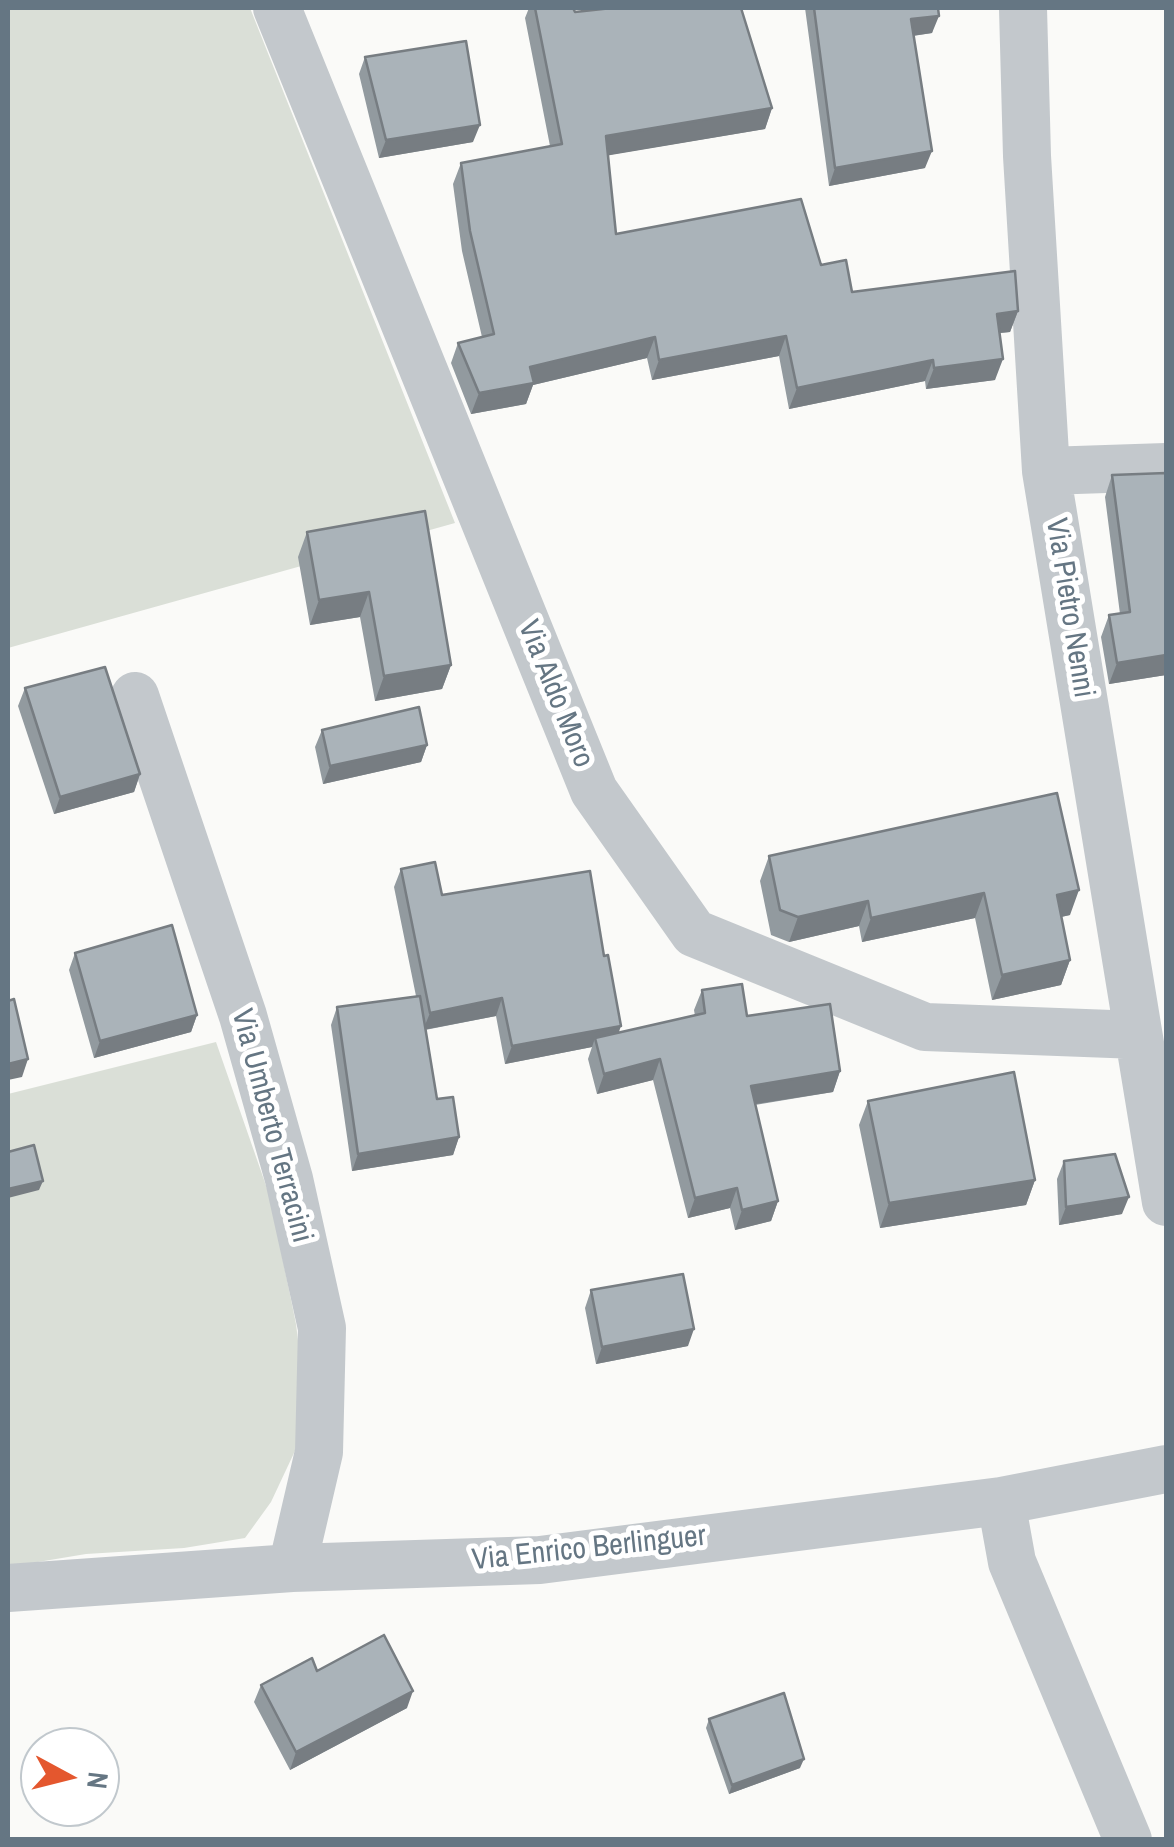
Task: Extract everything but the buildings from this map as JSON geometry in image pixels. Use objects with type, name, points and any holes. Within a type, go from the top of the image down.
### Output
[{"type":"street","name":"Via Aldo Moro","points":[[278,8],[594,791],[694,933],[925,1027],[1138,1035]]},
{"type":"street","name":"Via Pietro Nenni","points":[[1023,8],[1028,176],[1046,471],[1166,1202]]},
{"type":"street","points":[[1046,471],[1166,468]]},
{"type":"street","name":"Via Umberto Terracini","points":[[135,696],[242,1016],[289,1178],[322,1328],[319,1452],[292,1568]]},
{"type":"street","name":"Via Enrico Berlinguer","points":[[8,1588],[292,1568],[540,1560],[1001,1501],[1166,1470]]},
{"type":"street","points":[[1001,1501],[1012,1562],[1128,1840]]},
{"type":"shaded area","points":[[8,8],[250,8],[455,523],[8,648]]},
{"type":"shaded area","points":[[216,1042],[270,1197],[296,1324],[302,1373],[302,1436],[271,1502],[245,1538],[184,1548],[86,1554],[8,1567],[8,1094]]}]
